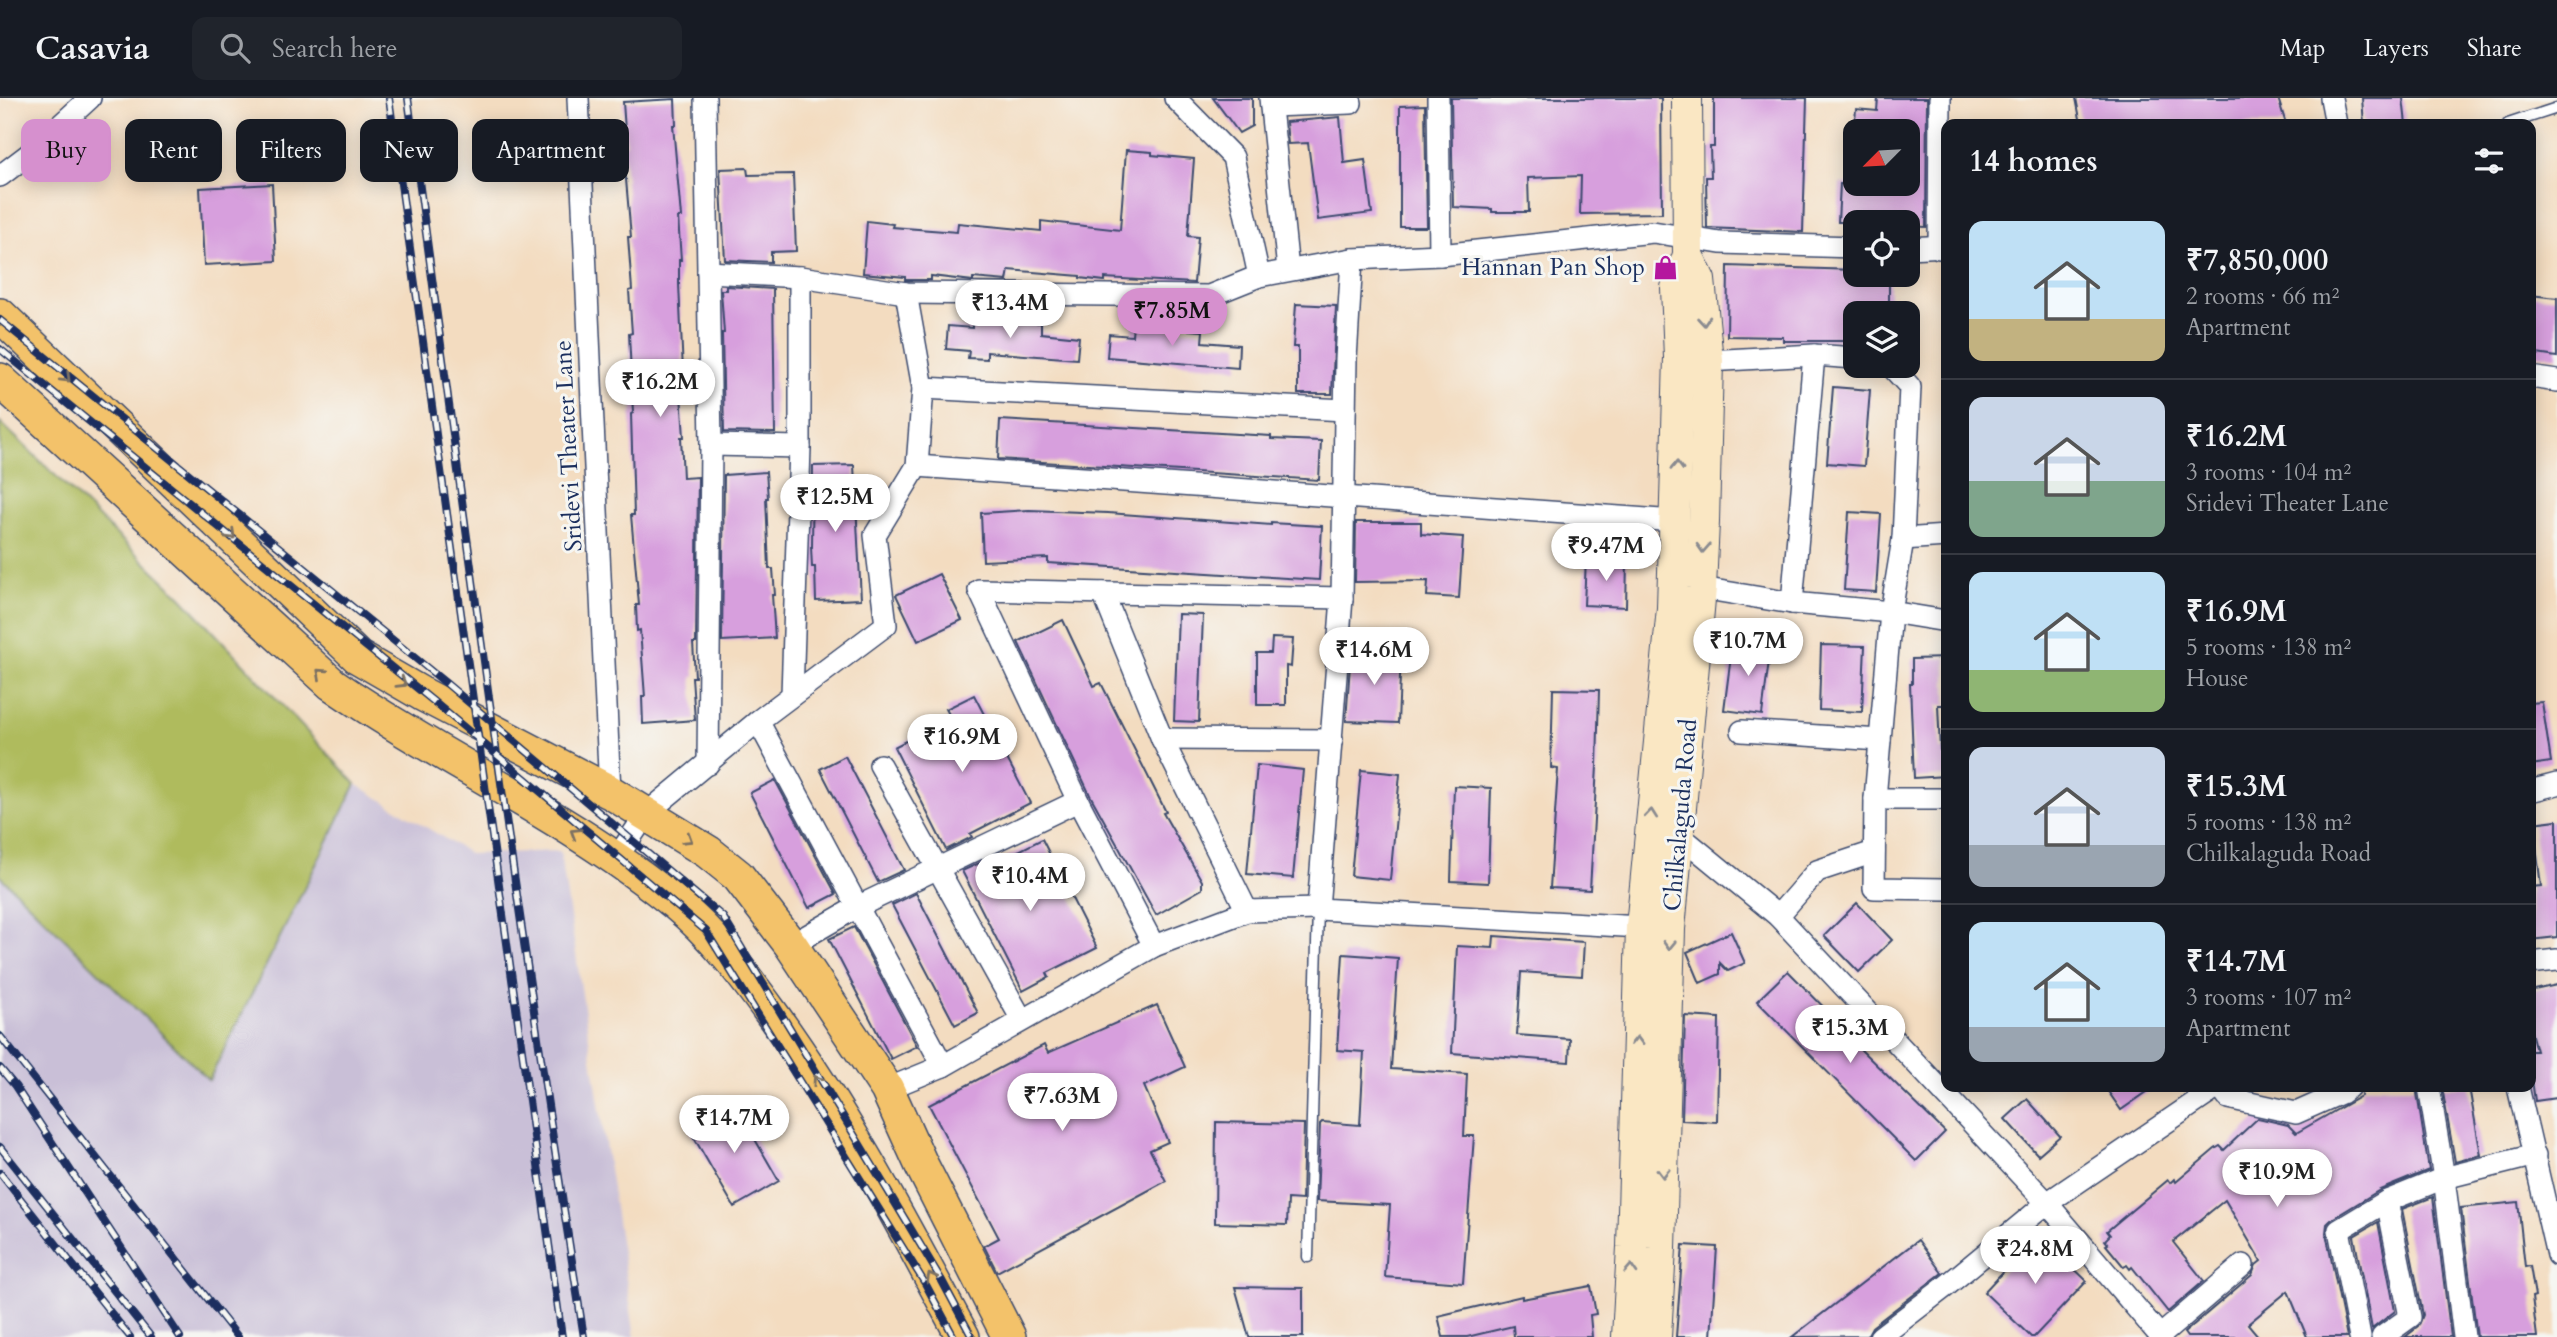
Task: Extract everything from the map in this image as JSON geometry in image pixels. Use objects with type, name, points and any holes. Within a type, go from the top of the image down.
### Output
[{"type":"main road","name":"Chilkalaguda Road","points":[[1627,1337],[1641,927],[1672,608],[1679,357],[1676,288],[1688,246],[1687,98]]},
{"type":"main road","name":"Chilkalaguda Road","points":[[1656,1337],[1670,929],[1701,588],[1708,361],[1700,280],[1688,246]]},
{"type":"main road","points":[[0,315],[358,657],[422,694],[647,813],[708,852],[738,876],[791,945],[887,1089],[921,1164],[1009,1337]]},
{"type":"main road","points":[[0,380],[332,684],[385,720],[555,820],[616,859],[678,905],[726,954],[787,1034],[877,1177],[963,1337]]},
{"type":"street","points":[[0,176],[29,154],[90,98]]},
{"type":"street","name":"Sridevi Theater Lane","points":[[578,98],[610,792]]},
{"type":"street","points":[[705,98],[711,445],[708,764]]},
{"type":"street","points":[[1175,98],[1233,157],[1259,276]]},
{"type":"street","points":[[1438,98],[1440,255]]},
{"type":"street","points":[[1940,98],[1941,148]]},
{"type":"street","points":[[2332,98],[2335,119]]},
{"type":"street","points":[[1288,270],[1270,102],[1351,103]]},
{"type":"street","points":[[708,272],[800,277],[906,293],[1209,296],[1259,276],[1352,259],[1440,255],[1653,232],[1688,246],[1720,243],[1843,247]]},
{"type":"street","points":[[1920,248],[1941,247]]},
{"type":"street","points":[[1318,909],[1342,598],[1345,410],[1352,259]]},
{"type":"street","points":[[792,695],[800,447],[800,277]]},
{"type":"street","points":[[616,859],[647,813],[758,720],[886,625],[874,535],[917,466],[923,388],[906,293]]},
{"type":"street","points":[[1708,361],[1814,355],[1843,357]]},
{"type":"street","points":[[1792,603],[1814,355]]},
{"type":"street","points":[[1902,378],[1910,387],[1903,539],[1891,612],[1875,799],[1874,888],[1941,889]]},
{"type":"street","points":[[2536,378],[2557,381]]},
{"type":"street","points":[[923,388],[1345,410]]},
{"type":"street","points":[[711,445],[800,447]]},
{"type":"street","points":[[917,466],[1675,521]]},
{"type":"street","points":[[1903,539],[1941,536]]},
{"type":"street","points":[[1701,588],[1792,603],[1891,612],[1941,620]]},
{"type":"street","points":[[1154,946],[1078,802],[979,590],[1342,598]]},
{"type":"street","points":[[1103,593],[1162,739],[1247,911]]},
{"type":"street","points":[[758,720],[943,1066]]},
{"type":"street","points":[[1742,731],[1880,740]]},
{"type":"street","points":[[1162,739],[1332,740]]},
{"type":"street","points":[[880,765],[1022,1020]]},
{"type":"street","points":[[2536,789],[2557,784]]},
{"type":"street","points":[[1875,799],[1941,799]]},
{"type":"street","points":[[791,945],[857,906],[1078,802]]},
{"type":"street","points":[[1678,834],[1778,916],[1941,1090]]},
{"type":"street","points":[[1778,916],[1817,870],[1874,852]]},
{"type":"street","points":[[887,1089],[943,1066],[1154,946],[1247,911],[1318,909],[1641,927]]},
{"type":"street","points":[[2536,962],[2557,960]]},
{"type":"street","points":[[1943,1092],[2047,1203],[2161,1337],[2243,1265]]},
{"type":"street","points":[[1880,1337],[2047,1203],[2212,1092]]},
{"type":"street","points":[[2223,1092],[2228,1098],[2296,1113],[2342,1092]]},
{"type":"street","points":[[2430,1092],[2444,1178],[2463,1337]]},
{"type":"street","points":[[2519,1092],[2557,1255]]},
{"type":"street","points":[[2360,1337],[2339,1230],[2387,1201],[2444,1178],[2535,1155]]},
{"type":"street","points":[[2382,1337],[2410,1317],[2387,1201]]},
{"type":"lane","points":[[2523,119],[2557,108]]},
{"type":"lane","points":[[1308,1257],[1318,909]]},
{"type":"shaded area","points":[[356,784],[470,854],[560,851],[635,1337],[0,1337],[0,876],[209,1080]]},
{"type":"green space","points":[[0,422],[182,598],[356,784],[209,1080],[0,876]]},
{"type":"building","points":[[1213,98],[1252,98],[1252,126],[1239,133]]},
{"type":"building","points":[[1451,98],[1661,98],[1662,213],[1580,214],[1581,176],[1528,178],[1529,212],[1492,212],[1492,209],[1453,207]]},
{"type":"building","points":[[1714,98],[1807,98],[1803,232],[1707,228],[1706,177],[1711,177],[1710,147],[1714,147]]},
{"type":"building","points":[[1878,98],[1927,98],[1926,227],[1920,227],[1920,210],[1843,210],[1843,222],[1838,222],[1840,184],[1843,184],[1843,196],[1920,196],[1920,119],[1855,119],[1856,109],[1877,111]]},
{"type":"building","points":[[2076,98],[2278,98],[2284,119],[2080,119]]},
{"type":"building","points":[[2362,98],[2403,98],[2405,119],[2364,119]]},
{"type":"building","points":[[675,99],[676,125],[673,125],[681,217],[678,217],[684,394],[681,395],[683,478],[698,477],[696,643],[693,643],[695,677],[692,677],[695,720],[643,724],[642,697],[645,697],[640,630],[637,631],[636,605],[639,605],[631,515],[634,515],[629,334],[632,333],[629,291],[632,290],[626,182],[629,182],[629,119],[624,119],[623,102]]},
{"type":"building","points":[[1425,105],[1427,227],[1400,227],[1400,106]]},
{"type":"building","points":[[1340,117],[1344,163],[1365,160],[1372,213],[1318,220],[1308,143],[1288,144],[1286,122]]},
{"type":"building","points":[[1126,150],[1194,159],[1188,236],[1198,237],[1194,283],[1105,278],[1105,281],[1080,276],[1009,270],[1007,281],[973,278],[973,281],[931,276],[931,280],[905,280],[905,277],[863,273],[867,221],[893,224],[892,227],[957,232],[958,223],[1041,231],[1041,221],[1120,230]]},
{"type":"building","points":[[747,168],[748,175],[793,174],[796,251],[771,252],[771,262],[725,260],[720,169]]},
{"type":"building","points":[[272,184],[276,261],[204,265],[200,188]]},
{"type":"building","points":[[1728,266],[1843,270],[1843,287],[1889,287],[1889,301],[1843,301],[1843,341],[1783,341],[1783,337],[1727,336]]},
{"type":"building","points":[[726,286],[773,289],[775,433],[724,432],[721,290],[726,290]]},
{"type":"building","points":[[2536,296],[2557,298],[2557,357],[2536,354]]},
{"type":"building","points":[[1296,304],[1336,306],[1332,394],[1298,394],[1298,347],[1293,347]]},
{"type":"building","points":[[972,317],[1041,323],[1041,333],[1079,337],[1077,359],[987,352],[987,359],[968,358],[969,351],[946,349],[948,326],[972,328]]},
{"type":"building","points":[[1133,326],[1203,331],[1202,342],[1239,345],[1238,368],[1107,357],[1109,334],[1132,336]]},
{"type":"building","points":[[1833,387],[1870,390],[1864,466],[1827,463]]},
{"type":"building","points":[[1000,420],[1321,441],[1319,480],[998,459]]},
{"type":"building","points":[[854,465],[861,599],[816,601],[815,567],[812,567],[811,547],[813,466]]},
{"type":"building","points":[[766,472],[769,569],[773,569],[775,595],[772,595],[775,638],[722,641],[724,475]]},
{"type":"building","points":[[1029,510],[1322,526],[1319,580],[1048,563],[1048,558],[983,561],[981,513]]},
{"type":"building","points":[[1849,512],[1881,514],[1876,592],[1844,590]]},
{"type":"building","points":[[1356,522],[1421,522],[1421,534],[1463,537],[1459,598],[1427,596],[1428,581],[1355,582]]},
{"type":"building","points":[[1586,558],[1627,560],[1626,607],[1584,605]]},
{"type":"building","points":[[939,574],[962,620],[918,641],[896,595]]},
{"type":"building","points":[[1178,614],[1203,615],[1199,722],[1174,721]]},
{"type":"building","points":[[1063,620],[1094,686],[1101,683],[1166,812],[1163,813],[1202,881],[1202,889],[1156,915],[1090,795],[1018,642]]},
{"type":"building","points":[[1272,638],[1293,639],[1291,667],[1286,666],[1286,705],[1257,705],[1257,653],[1271,653]]},
{"type":"building","points":[[1733,640],[1771,645],[1762,715],[1724,710]]},
{"type":"building","points":[[1821,645],[1865,646],[1862,712],[1819,710]]},
{"type":"building","points":[[1351,651],[1401,653],[1398,723],[1346,721]]},
{"type":"building","points":[[1941,658],[1941,705],[1938,705],[1941,776],[1914,778],[1910,684],[1912,659]]},
{"type":"building","points":[[1553,689],[1599,690],[1590,890],[1550,888],[1558,769],[1551,768]]},
{"type":"building","points":[[974,695],[1030,803],[970,834],[972,837],[946,850],[894,747],[951,718],[946,709]]},
{"type":"building","points":[[2536,702],[2542,702],[2551,762],[2536,764]]},
{"type":"building","points":[[845,756],[904,870],[878,882],[820,769]]},
{"type":"building","points":[[1257,765],[1303,770],[1293,878],[1247,874]]},
{"type":"building","points":[[1361,770],[1400,774],[1390,880],[1351,876]]},
{"type":"building","points":[[775,780],[836,894],[809,908],[750,793]]},
{"type":"building","points":[[1454,786],[1491,788],[1488,883],[1451,881]]},
{"type":"building","points":[[2557,820],[2557,937],[2536,939],[2536,886],[2541,886],[2536,823]]},
{"type":"building","points":[[1042,839],[1097,948],[1047,973],[1049,977],[1023,991],[962,871],[984,861],[987,867]]},
{"type":"building","points":[[916,893],[978,1013],[955,1025],[892,905]]},
{"type":"building","points":[[1857,903],[1892,940],[1859,972],[1824,936]]},
{"type":"building","points":[[854,927],[917,1046],[891,1059],[829,939]]},
{"type":"building","points":[[1731,932],[1745,963],[1728,971],[1720,963],[1720,974],[1700,983],[1687,952]]},
{"type":"building","points":[[1494,936],[1584,942],[1582,976],[1521,972],[1517,1035],[1570,1039],[1569,1062],[1452,1053],[1457,946],[1493,948]]},
{"type":"building","points":[[1343,954],[1398,958],[1391,1069],[1467,1074],[1464,1136],[1474,1136],[1463,1283],[1385,1277],[1390,1205],[1317,1201],[1320,1124],[1360,1125],[1364,1052],[1337,1050]]},
{"type":"building","points":[[1788,971],[1857,1041],[1855,1044],[1945,1132],[1916,1161],[1757,1001]]},
{"type":"building","points":[[2557,985],[2557,1098],[2535,1101],[2534,1092],[2536,1092],[2536,990]]},
{"type":"building","points":[[1157,1005],[1185,1067],[1144,1086],[1168,1142],[1150,1150],[1166,1181],[997,1272],[984,1246],[999,1238],[929,1105],[1044,1045],[1048,1053]]},
{"type":"building","points":[[1685,1016],[1719,1018],[1717,1122],[1682,1120]]},
{"type":"building","points":[[2108,1092],[2147,1092],[2121,1110]]},
{"type":"building","points":[[2361,1092],[2417,1092],[2429,1170],[2380,1190],[2327,1224],[2326,1233],[2347,1337],[2307,1337],[2288,1291],[2248,1324],[2259,1337],[2187,1337],[2184,1333],[2252,1275],[2261,1261],[2225,1200],[2173,1242],[2204,1281],[2168,1312],[2132,1267],[2124,1267],[2106,1245],[2108,1244],[2105,1240],[2110,1235],[2107,1231],[2168,1180],[2170,1183],[2174,1179],[2176,1182],[2215,1149],[2220,1146],[2224,1150],[2258,1118],[2288,1125],[2296,1133],[2361,1096]]},
{"type":"building","points":[[2443,1092],[2470,1092],[2481,1155],[2455,1162]]},
{"type":"building","points":[[2027,1099],[2060,1136],[2038,1155],[2005,1119]]},
{"type":"building","points":[[734,1103],[779,1181],[734,1207],[689,1129]]},
{"type":"building","points":[[1216,1122],[1304,1124],[1302,1200],[1288,1199],[1287,1225],[1215,1223]]},
{"type":"building","points":[[2433,1197],[2451,1337],[2405,1337],[2418,1327],[2423,1315],[2402,1209]]},
{"type":"building","points":[[2518,1202],[2525,1267],[2530,1266],[2535,1296],[2532,1297],[2537,1337],[2477,1337],[2461,1208]]},
{"type":"building","points":[[2378,1222],[2395,1311],[2372,1329],[2354,1236]]},
{"type":"building","points":[[2038,1234],[2087,1281],[2034,1337],[2031,1337],[1984,1292]]},
{"type":"building","points":[[1918,1240],[1942,1273],[1872,1327],[1867,1336],[1792,1337]]},
{"type":"building","points":[[1683,1245],[1717,1247],[1711,1337],[1676,1337]]},
{"type":"building","points":[[1591,1286],[1596,1314],[1590,1315],[1592,1337],[1514,1337],[1513,1326],[1467,1337],[1443,1337],[1438,1316],[1522,1296],[1522,1299]]},
{"type":"building","points":[[1235,1287],[1303,1288],[1303,1337],[1249,1337]]},
{"type":"railway","points":[[389,98],[562,1337]]},
{"type":"railway","points":[[408,98],[514,873],[584,1337]]},
{"type":"railway","points":[[0,320],[447,684],[723,917],[941,1279],[972,1337]]},
{"type":"railway","points":[[0,349],[433,701],[706,931],[926,1285],[954,1337]]},
{"type":"railway","points":[[0,1036],[238,1337]]},
{"type":"railway","points":[[0,1068],[15,1086],[180,1337]]},
{"type":"railway","points":[[0,1147],[151,1337]]},
{"type":"railway","points":[[0,1173],[130,1337]]},
{"type":"place","name":"Hannan Pan Shop","points":[[1665,267]]}]
